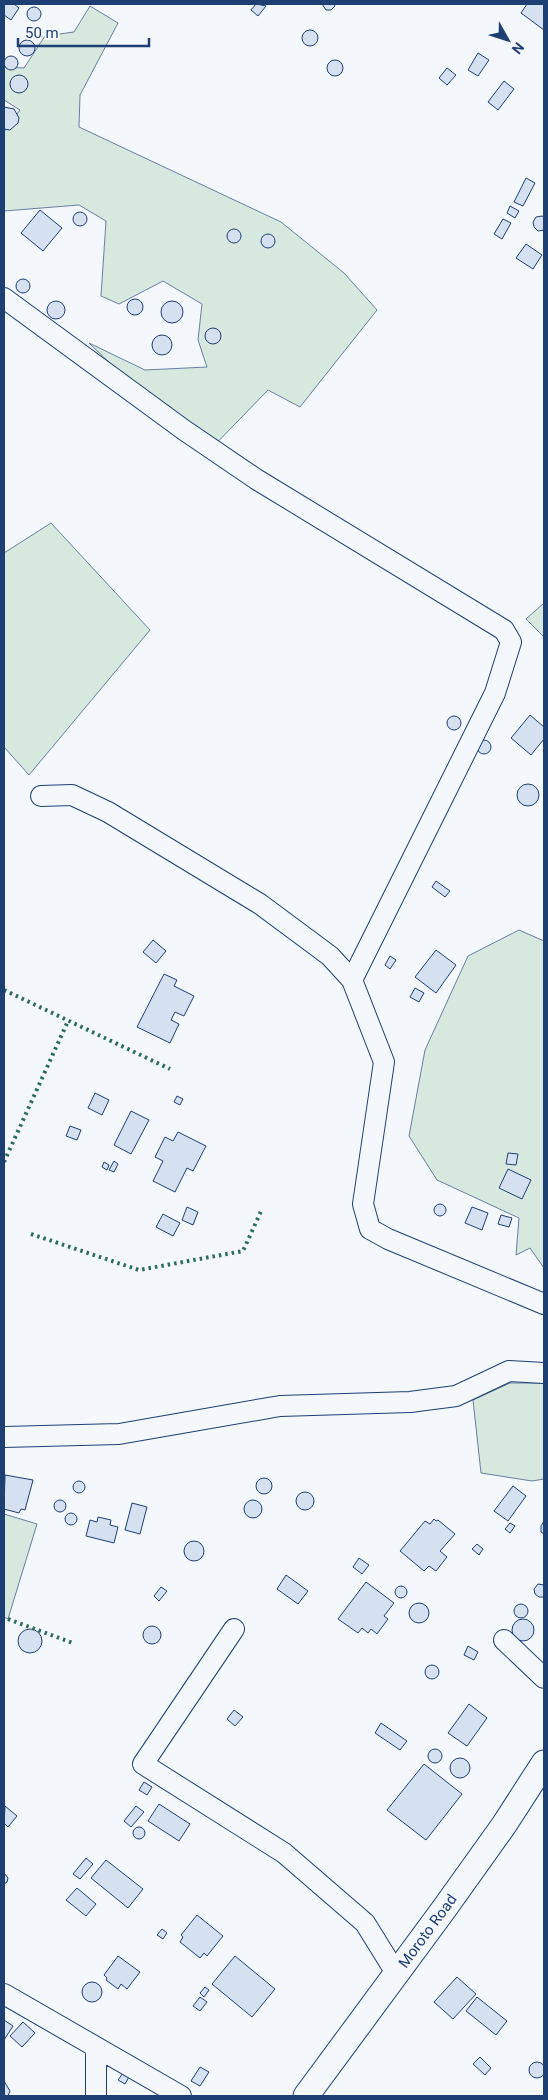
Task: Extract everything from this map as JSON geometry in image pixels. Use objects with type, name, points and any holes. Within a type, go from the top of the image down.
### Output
[{"type":"main road","name":"Moroto Road","points":[[314,2093],[396,1973],[498,1833],[544,1763]]},
{"type":"street","points":[[4,298],[184,430],[256,479],[504,630],[511,642],[495,693],[352,980]]},
{"type":"street","points":[[41,796],[72,795],[108,812],[260,904],[330,956],[352,980],[384,1062],[363,1204],[370,1229],[388,1239],[544,1304]]},
{"type":"street","points":[[4,1437],[118,1434],[280,1406],[410,1402],[456,1396],[509,1372],[544,1373]]},
{"type":"street","points":[[234,1629],[143,1764],[284,1853],[365,1923],[396,1973]]},
{"type":"street","points":[[504,1640],[544,1678]]},
{"type":"street","points":[[4,1994],[181,2096]]},
{"type":"street","points":[[96,2048],[96,2096]]},
{"type":"shaded area","points":[[90,6],[118,23],[80,95],[79,127],[281,222],[344,273],[377,310],[300,407],[268,390],[205,455],[89,343],[145,370],[207,367],[198,340],[202,304],[163,281],[119,304],[101,296],[106,221],[79,205],[4,211],[4,132],[20,110],[4,100],[4,67],[24,68],[45,36],[74,32]]},
{"type":"shaded area","points":[[51,523],[150,630],[29,775],[4,747],[4,553]]},
{"type":"shaded area","points":[[544,603],[544,637],[526,619]]},
{"type":"shaded area","points":[[519,930],[544,941],[544,1268],[530,1248],[516,1255],[519,1218],[437,1180],[409,1136],[425,1050],[468,956]]},
{"type":"shaded area","points":[[510,1383],[544,1383],[544,1479],[532,1481],[481,1473],[473,1400]]},
{"type":"shaded area","points":[[4,1514],[37,1524],[8,1619],[4,1617]]},
{"type":"building","points":[[4,4],[14,4],[19,8],[11,20],[4,15]]},
{"type":"building","points":[[256,4],[266,6],[258,16],[251,10]]},
{"type":"building","points":[[322,4],[334,4],[335,6],[331,10],[326,10]]},
{"type":"building","points":[[527,4],[544,4],[544,30],[521,13]]},
{"type":"building","points":[[31,7],[37,7],[41,14],[37,21],[31,21],[27,17],[27,11]]},
{"type":"building","points":[[310,30],[318,38],[310,46],[302,38]]},
{"type":"building","points":[[24,40],[30,40],[35,45],[33,54],[24,56],[19,51],[19,45]]},
{"type":"building","points":[[478,53],[489,60],[478,76],[468,70]]},
{"type":"building","points":[[8,56],[14,56],[18,63],[14,70],[8,70],[4,66],[4,60]]},
{"type":"building","points":[[335,60],[341,62],[343,68],[341,74],[335,76],[329,74],[327,68],[329,62]]},
{"type":"building","points":[[447,68],[456,75],[447,85],[439,78]]},
{"type":"building","points":[[19,75],[25,78],[28,84],[25,90],[19,93],[13,90],[10,84],[13,78]]},
{"type":"building","points":[[504,81],[514,89],[498,110],[488,102]]},
{"type":"building","points":[[4,107],[14,109],[19,118],[18,123],[10,130],[4,129]]},
{"type":"building","points":[[526,178],[535,183],[523,206],[514,202]]},
{"type":"building","points":[[510,206],[519,211],[515,218],[507,213]]},
{"type":"building","points":[[40,210],[62,228],[43,251],[21,233]]},
{"type":"building","points":[[77,212],[83,212],[87,219],[83,226],[77,226],[73,222],[73,216]]},
{"type":"building","points":[[536,217],[544,217],[544,230],[538,231],[534,227],[533,222]]},
{"type":"building","points":[[503,219],[511,223],[502,239],[494,234]]},
{"type":"building","points":[[231,229],[237,229],[241,236],[237,243],[231,243],[227,239],[227,233]]},
{"type":"building","points":[[265,234],[271,234],[275,241],[271,248],[265,248],[261,244],[261,238]]},
{"type":"building","points":[[526,244],[542,255],[533,269],[516,258]]},
{"type":"building","points":[[20,279],[26,279],[30,286],[26,293],[20,293],[16,289],[16,283]]},
{"type":"building","points":[[132,299],[138,299],[143,304],[141,313],[132,315],[127,310],[127,304]]},
{"type":"building","points":[[52,301],[60,301],[65,306],[63,317],[52,319],[47,314],[47,306]]},
{"type":"building","points":[[172,301],[180,304],[183,312],[180,320],[172,323],[164,320],[161,312],[164,304]]},
{"type":"building","points":[[213,328],[221,336],[213,344],[205,336]]},
{"type":"building","points":[[162,335],[169,338],[172,345],[169,352],[162,355],[155,352],[152,345],[155,338]]},
{"type":"building","points":[[530,715],[544,727],[544,739],[531,755],[511,738]]},
{"type":"building","points":[[454,716],[459,718],[461,723],[459,728],[454,730],[449,728],[447,723],[449,718]]},
{"type":"building","points":[[484,740],[489,742],[491,747],[489,752],[484,754],[479,752],[477,747],[479,742]]},
{"type":"building","points":[[528,784],[536,787],[539,795],[536,803],[528,806],[520,803],[517,795],[520,787]]},
{"type":"building","points":[[436,881],[450,891],[445,897],[432,887]]},
{"type":"building","points":[[153,940],[166,951],[156,963],[143,952]]},
{"type":"building","points":[[436,950],[456,965],[436,993],[415,977]]},
{"type":"building","points":[[390,956],[396,960],[390,969],[385,965]]},
{"type":"building","points":[[164,974],[177,980],[174,986],[194,996],[184,1016],[175,1012],[171,1020],[179,1024],[170,1043],[137,1027]]},
{"type":"building","points":[[415,988],[424,993],[419,1002],[410,997]]},
{"type":"building","points":[[95,1093],[109,1100],[102,1115],[88,1108]]},
{"type":"building","points":[[177,1096],[183,1099],[180,1105],[174,1102]]},
{"type":"building","points":[[131,1111],[149,1120],[131,1154],[114,1145]]},
{"type":"building","points":[[70,1126],[81,1130],[77,1140],[66,1136]]},
{"type":"building","points":[[178,1132],[206,1146],[193,1171],[187,1168],[175,1192],[153,1181],[163,1161],[155,1157],[165,1137],[173,1141]]},
{"type":"building","points":[[508,1153],[518,1154],[516,1165],[506,1164]]},
{"type":"building","points":[[114,1161],[118,1164],[114,1172],[109,1170]]},
{"type":"building","points":[[104,1162],[109,1165],[107,1170],[102,1167]]},
{"type":"building","points":[[508,1169],[531,1180],[522,1199],[499,1188]]},
{"type":"building","points":[[440,1204],[446,1210],[440,1216],[434,1210]]},
{"type":"building","points":[[187,1207],[198,1212],[193,1225],[182,1220]]},
{"type":"building","points":[[472,1207],[488,1213],[482,1230],[465,1223]]},
{"type":"building","points":[[163,1214],[180,1223],[173,1236],[156,1227]]},
{"type":"building","points":[[501,1215],[512,1218],[509,1227],[498,1224]]},
{"type":"building","points":[[5,1475],[33,1480],[25,1510],[21,1509],[19,1513],[4,1509]]},
{"type":"building","points":[[261,1478],[267,1478],[272,1483],[270,1492],[261,1494],[256,1489],[256,1483]]},
{"type":"building","points":[[79,1481],[85,1487],[79,1493],[73,1487]]},
{"type":"building","points":[[513,1486],[526,1496],[508,1521],[494,1511]]},
{"type":"building","points":[[301,1492],[309,1492],[314,1497],[312,1508],[301,1510],[296,1505],[296,1497]]},
{"type":"building","points":[[60,1500],[66,1506],[60,1512],[54,1506]]},
{"type":"building","points":[[253,1500],[259,1503],[262,1509],[259,1515],[253,1518],[247,1515],[244,1509],[247,1503]]},
{"type":"building","points":[[132,1503],[147,1507],[140,1534],[125,1530]]},
{"type":"building","points":[[71,1513],[77,1519],[71,1525],[65,1519]]},
{"type":"building","points":[[98,1517],[111,1520],[110,1525],[118,1527],[114,1543],[86,1536],[90,1520],[97,1522]]},
{"type":"building","points":[[434,1519],[438,1520],[455,1534],[440,1551],[447,1557],[436,1571],[429,1566],[424,1571],[400,1551],[425,1521],[430,1524]]},
{"type":"building","points":[[544,1521],[544,1534],[541,1532],[541,1526]]},
{"type":"building","points":[[510,1523],[515,1526],[510,1533],[505,1529]]},
{"type":"building","points":[[194,1541],[201,1544],[204,1551],[201,1558],[194,1561],[187,1558],[184,1551],[187,1544]]},
{"type":"building","points":[[477,1544],[483,1549],[479,1555],[472,1549]]},
{"type":"building","points":[[359,1558],[369,1565],[362,1574],[353,1567]]},
{"type":"building","points":[[286,1575],[308,1591],[298,1604],[277,1589]]},
{"type":"building","points":[[366,1582],[394,1603],[384,1616],[388,1619],[377,1634],[371,1629],[368,1633],[362,1628],[358,1633],[338,1619]]},
{"type":"building","points":[[538,1584],[544,1585],[544,1597],[539,1597],[535,1594],[534,1589]]},
{"type":"building","points":[[401,1586],[407,1592],[401,1598],[395,1592]]},
{"type":"building","points":[[161,1587],[167,1591],[159,1601],[154,1596]]},
{"type":"building","points":[[419,1603],[426,1606],[429,1613],[426,1620],[419,1623],[412,1620],[409,1613],[412,1606]]},
{"type":"building","points":[[521,1604],[526,1606],[528,1611],[526,1616],[521,1618],[516,1616],[514,1611],[516,1606]]},
{"type":"building","points":[[523,1619],[531,1622],[534,1630],[531,1638],[523,1641],[515,1638],[512,1630],[515,1622]]},
{"type":"building","points":[[152,1626],[158,1629],[161,1635],[158,1641],[152,1644],[146,1641],[143,1635],[146,1629]]},
{"type":"building","points":[[30,1629],[38,1633],[42,1641],[38,1649],[30,1653],[22,1649],[18,1641],[22,1633]]},
{"type":"building","points":[[468,1646],[478,1652],[474,1660],[464,1655]]},
{"type":"building","points":[[429,1665],[435,1665],[439,1672],[435,1679],[429,1679],[425,1675],[425,1669]]},
{"type":"building","points":[[469,1704],[487,1718],[467,1746],[448,1733]]},
{"type":"building","points":[[234,1710],[243,1717],[235,1726],[227,1719]]},
{"type":"building","points":[[381,1723],[407,1741],[400,1750],[375,1733]]},
{"type":"building","points":[[432,1749],[438,1749],[442,1756],[438,1763],[432,1763],[428,1759],[428,1753]]},
{"type":"building","points":[[460,1758],[467,1761],[470,1768],[467,1775],[460,1778],[453,1775],[450,1768],[453,1761]]},
{"type":"building","points":[[424,1764],[462,1794],[426,1840],[387,1810]]},
{"type":"building","points":[[144,1782],[152,1787],[147,1795],[139,1790]]},
{"type":"building","points":[[159,1804],[190,1824],[179,1841],[148,1821]]},
{"type":"building","points":[[5,1806],[17,1816],[8,1827],[4,1823]]},
{"type":"building","points":[[136,1806],[144,1812],[131,1827],[124,1821]]},
{"type":"building","points":[[137,1827],[141,1827],[145,1833],[141,1839],[137,1839],[133,1835],[133,1831]]},
{"type":"building","points":[[86,1858],[93,1864],[80,1879],[73,1874]]},
{"type":"building","points":[[106,1860],[143,1889],[128,1908],[91,1878]]},
{"type":"building","points":[[4,1873],[8,1878],[4,1884]]},
{"type":"building","points":[[77,1888],[96,1904],[86,1916],[66,1900]]},
{"type":"building","points":[[197,1915],[223,1936],[207,1956],[204,1953],[200,1958],[180,1942],[183,1937],[181,1935]]},
{"type":"building","points":[[162,1929],[167,1933],[163,1939],[157,1935]]},
{"type":"building","points":[[118,1956],[140,1972],[127,1989],[121,1984],[118,1989],[106,1980],[107,1978],[104,1975]]},
{"type":"building","points":[[235,1956],[275,1989],[252,2017],[212,1984]]},
{"type":"building","points":[[457,1977],[476,1994],[453,2019],[434,2002]]},
{"type":"building","points":[[92,1982],[99,1985],[102,1992],[99,1999],[92,2002],[85,1999],[82,1992],[85,1985]]},
{"type":"building","points":[[205,1987],[209,1990],[204,1997],[200,1993]]},
{"type":"building","points":[[200,1997],[207,2002],[200,2011],[193,2006]]},
{"type":"building","points":[[477,1997],[507,2021],[496,2035],[466,2011]]},
{"type":"building","points":[[4,2020],[13,2026],[4,2040]]},
{"type":"building","points":[[23,2022],[35,2033],[22,2047],[10,2036]]},
{"type":"building","points":[[480,2057],[491,2068],[485,2075],[473,2064]]},
{"type":"building","points":[[537,2062],[545,2070],[537,2078],[529,2070]]},
{"type":"building","points":[[200,2067],[209,2072],[200,2086],[191,2081]]},
{"type":"building","points":[[123,2073],[129,2077],[125,2084],[118,2080]]},
{"type":"building","points":[[4,2081],[10,2091],[8,2096],[4,2096]]},
{"type":"hedge","points":[[4,990],[170,1069]]},
{"type":"hedge","points":[[4,1162],[68,1021]]},
{"type":"hedge","points":[[31,1234],[139,1270],[243,1251],[262,1209]]},
{"type":"hedge","points":[[8,1619],[73,1643]]}]
